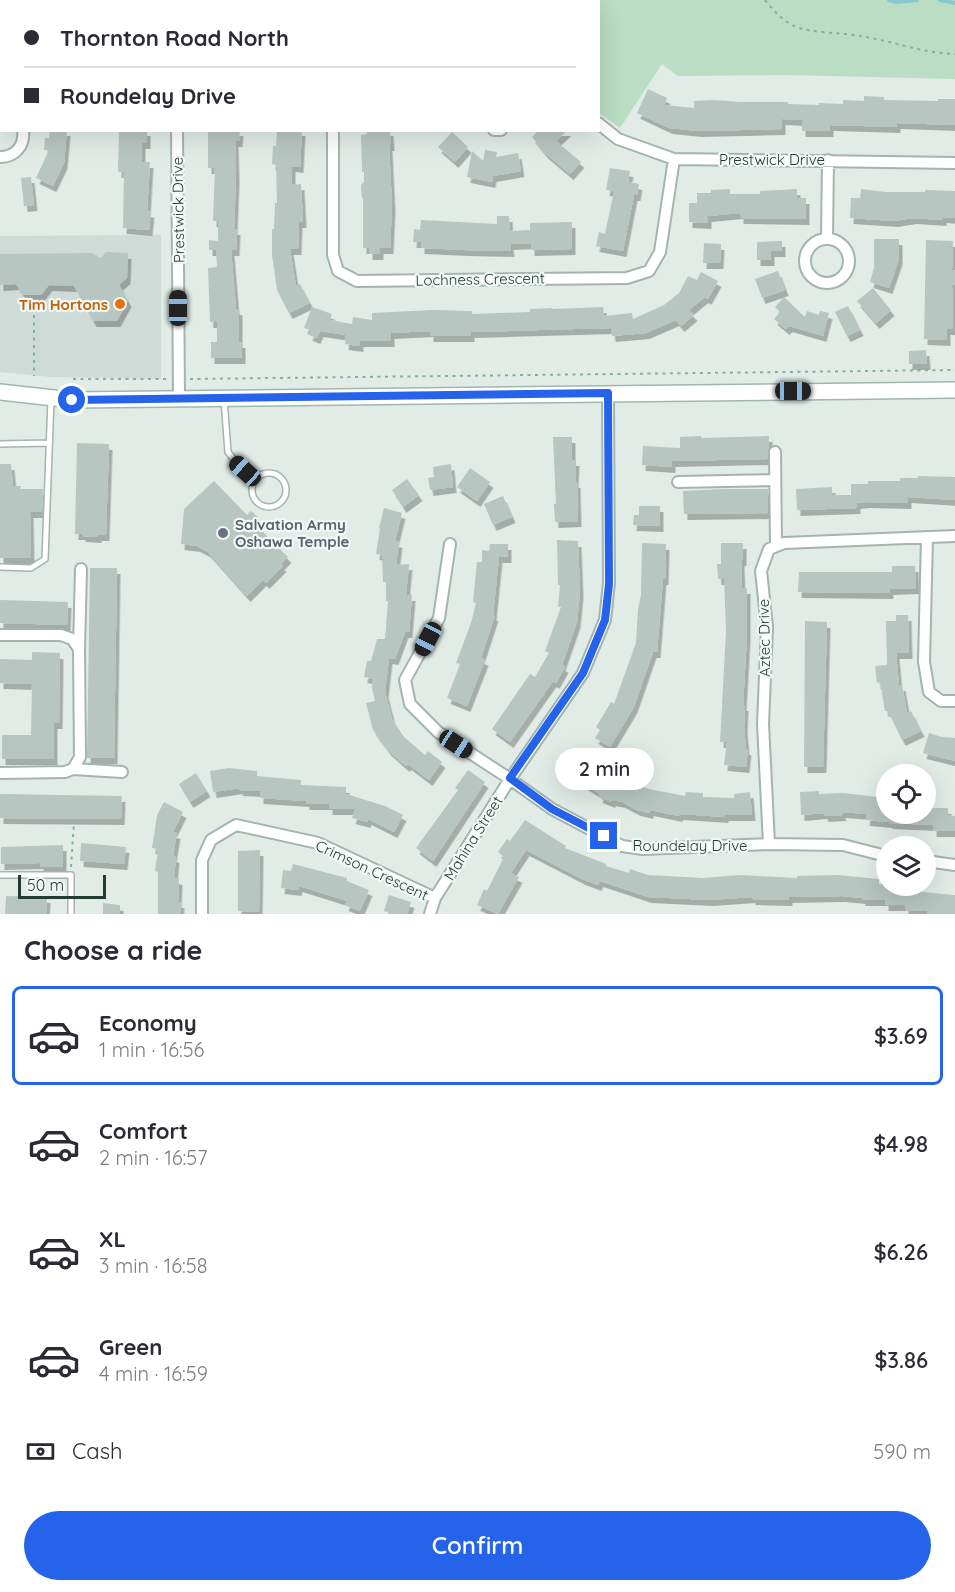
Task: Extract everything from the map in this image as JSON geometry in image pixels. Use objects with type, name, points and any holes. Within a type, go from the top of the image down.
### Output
[{"type":"main road","points":[[0,392],[72,400],[955,390]]},
{"type":"street","name":"Prestwick Drive","points":[[600,125],[618,139],[674,159],[955,163]]},
{"type":"street","points":[[0,158],[12,155],[18,150],[22,144],[23,132]]},
{"type":"street","name":"Prestwick Drive","points":[[177,132],[178,398]]},
{"type":"street","name":"Lochness Crescent","points":[[333,132],[333,255],[338,271],[357,280],[627,278],[649,271],[660,252],[674,159]]},
{"type":"street","points":[[827,238],[828,160]]},
{"type":"street","points":[[827,238],[846,248],[849,264],[838,280],[824,283],[813,279],[804,262],[807,249],[812,243],[827,238]]},
{"type":"street","name":"Mahina Street","points":[[430,914],[435,898],[510,778],[583,673],[605,620],[609,584],[608,393]]},
{"type":"street","points":[[775,452],[776,546],[784,543],[955,536]]},
{"type":"street","points":[[678,482],[775,480]]},
{"type":"street","points":[[927,537],[924,662],[929,692],[941,701],[955,701]]},
{"type":"street","name":"Roundelay Drive","points":[[450,544],[439,618],[405,681],[410,704],[438,732],[510,778],[552,809],[621,846],[643,849],[769,844],[843,845],[876,853]]},
{"type":"street","name":"Aztec Drive","points":[[769,844],[763,724],[767,627],[761,571],[769,549],[776,546]]},
{"type":"street","points":[[73,769],[80,757],[81,568]]},
{"type":"street","points":[[0,636],[62,635],[72,639],[79,649]]},
{"type":"street","points":[[0,774],[65,772],[73,769],[122,772]]},
{"type":"street","name":"Crimson Crescent","points":[[202,914],[202,860],[211,840],[236,825],[318,843],[435,898]]},
{"type":"street","points":[[936,862],[955,865]]},
{"type":"lane","points":[[0,567],[31,568],[45,559],[51,399]]},
{"type":"lane","points":[[224,399],[228,452],[255,479]]},
{"type":"lane","points":[[0,444],[49,443]]},
{"type":"lane","points":[[265,472],[277,474],[285,482],[286,494],[279,505],[267,508],[256,502],[251,491],[255,479],[265,472]]},
{"type":"lane","points":[[0,875],[71,875],[70,914]]},
{"type":"path","points":[[765,0],[776,13],[793,25],[804,29],[854,35],[919,50],[955,54]]},
{"type":"path","points":[[34,300],[34,376]]},
{"type":"path","points":[[189,379],[955,370]]},
{"type":"path","points":[[73,379],[166,379]]},
{"type":"path","points":[[71,875],[74,822]]},
{"type":"shaded area","points":[[161,235],[161,379],[51,377],[0,372],[0,236]]},
{"type":"green space","points":[[600,0],[955,0],[955,79],[786,75],[678,76],[662,64],[620,128],[600,114]]},
{"type":"building","points":[[648,89],[667,98],[664,105],[694,108],[694,101],[714,100],[819,105],[819,103],[843,104],[843,100],[864,101],[864,96],[884,97],[884,100],[955,99],[955,125],[897,123],[897,127],[830,125],[830,131],[802,131],[802,120],[782,119],[782,129],[698,131],[669,128],[637,113]]},
{"type":"building","points":[[50,132],[67,132],[64,163],[53,186],[36,178],[49,150],[44,150],[45,138],[49,138]]},
{"type":"building","points":[[119,132],[147,132],[147,143],[142,143],[142,162],[150,162],[147,211],[151,212],[149,230],[123,228],[124,172],[118,172]]},
{"type":"building","points":[[208,132],[240,132],[239,141],[235,141],[234,229],[237,229],[236,250],[231,250],[236,309],[239,309],[239,342],[242,342],[242,358],[211,358],[211,342],[217,342],[217,322],[210,322],[208,268],[217,267],[216,250],[209,250],[209,240],[218,241],[218,221],[213,221],[215,168],[208,168]]},
{"type":"building","points":[[277,132],[302,132],[300,167],[292,166],[292,185],[301,184],[303,222],[299,222],[298,249],[290,249],[296,286],[300,284],[310,303],[289,313],[277,290],[272,255],[272,229],[274,229],[275,203],[277,203],[276,165],[272,164],[273,146],[276,146]]},
{"type":"building","points":[[367,132],[390,132],[392,206],[390,248],[380,248],[380,254],[369,254],[369,248],[363,248],[361,185],[364,182],[364,172],[362,172],[361,135]]},
{"type":"building","points":[[452,132],[468,147],[455,162],[438,147]]},
{"type":"building","points":[[537,132],[566,132],[556,141],[581,162],[570,174],[545,153],[532,137]]},
{"type":"building","points":[[485,150],[497,152],[496,157],[518,153],[521,171],[493,176],[492,182],[467,177],[472,151],[483,161]]},
{"type":"building","points":[[610,168],[630,171],[628,182],[639,184],[637,195],[634,195],[623,251],[596,246],[599,232],[605,234],[614,191],[606,190]]},
{"type":"building","points":[[31,177],[34,205],[24,206],[21,178]]},
{"type":"building","points":[[730,189],[730,194],[760,194],[760,191],[797,189],[797,198],[806,198],[806,219],[740,218],[740,213],[708,216],[708,223],[689,222],[689,203],[697,203],[697,193]]},
{"type":"building","points":[[861,189],[886,192],[955,191],[955,218],[943,217],[943,220],[913,218],[895,221],[850,218],[851,198],[860,198]]},
{"type":"building","points":[[497,216],[509,216],[510,231],[530,230],[530,223],[572,222],[572,249],[531,250],[531,243],[510,244],[511,251],[464,250],[421,248],[421,242],[413,242],[414,229],[420,230],[421,220],[497,224]]},
{"type":"building","points":[[874,239],[899,239],[899,259],[889,288],[870,282],[874,268]]},
{"type":"building","points":[[926,240],[953,241],[952,270],[955,270],[955,285],[952,285],[953,329],[947,329],[947,340],[924,339]]},
{"type":"building","points":[[782,241],[782,251],[771,251],[771,260],[757,260],[757,242]]},
{"type":"building","points":[[704,243],[721,244],[720,263],[703,263]]},
{"type":"building","points":[[106,252],[128,253],[127,278],[119,285],[128,301],[117,321],[93,321],[74,286],[49,285],[41,295],[23,295],[16,284],[0,285],[0,254],[92,253],[101,258]]},
{"type":"building","points":[[778,271],[785,290],[762,298],[755,279]]},
{"type":"building","points":[[701,272],[718,281],[708,299],[705,297],[689,310],[694,315],[681,326],[676,320],[646,333],[612,336],[611,328],[471,332],[471,336],[430,336],[430,331],[391,333],[391,341],[360,341],[360,346],[345,344],[346,335],[320,331],[317,338],[309,335],[311,330],[304,328],[312,307],[332,314],[330,320],[352,324],[353,317],[372,320],[372,313],[433,310],[472,311],[472,314],[530,312],[530,309],[603,307],[604,316],[632,313],[633,319],[664,305],[679,293],[688,276],[697,280]]},
{"type":"building","points":[[873,288],[891,310],[876,323],[857,301]]},
{"type":"building","points":[[784,297],[805,317],[807,311],[819,315],[820,311],[829,313],[823,336],[789,326],[786,329],[774,319],[780,312],[775,307]]},
{"type":"building","points":[[848,306],[860,330],[847,336],[835,312]]},
{"type":"building","points":[[926,350],[927,364],[909,364],[909,351]]},
{"type":"building","points":[[701,436],[701,438],[769,436],[768,459],[672,461],[672,467],[642,465],[643,446],[680,448],[680,437]]},
{"type":"building","points":[[553,437],[572,437],[572,460],[576,460],[578,521],[555,522]]},
{"type":"building","points":[[77,443],[109,444],[106,535],[98,535],[98,537],[75,534]]},
{"type":"building","points":[[0,464],[11,464],[13,486],[21,486],[20,489],[43,489],[42,512],[30,512],[31,558],[0,558]]},
{"type":"building","points":[[451,464],[453,487],[430,490],[428,478],[434,477],[433,467]]},
{"type":"building","points":[[470,468],[490,482],[477,501],[457,487]]},
{"type":"building","points":[[918,476],[955,477],[955,500],[908,497],[908,503],[866,502],[857,503],[857,508],[797,510],[796,489],[832,487],[832,495],[851,495],[851,484],[868,484],[868,481],[900,481],[900,478],[918,478]]},
{"type":"building","points":[[407,479],[419,495],[403,507],[392,490]]},
{"type":"building","name":"Salvation Army Oshawa Temple","points":[[214,481],[247,515],[251,511],[258,517],[253,522],[288,557],[281,564],[283,566],[266,583],[263,580],[247,596],[208,552],[197,546],[181,544],[184,509]]},
{"type":"building","points":[[768,489],[768,513],[684,514],[683,491]]},
{"type":"building","points":[[503,496],[512,517],[493,525],[484,504]]},
{"type":"building","points":[[639,506],[660,506],[660,526],[633,525],[634,515],[639,515]]},
{"type":"building","points":[[384,508],[402,513],[395,541],[399,542],[396,565],[409,564],[406,595],[412,595],[409,632],[405,632],[395,659],[389,658],[385,692],[392,719],[404,737],[425,755],[428,751],[442,762],[429,780],[408,764],[406,766],[388,750],[373,730],[366,703],[375,701],[372,688],[373,679],[364,677],[367,661],[371,661],[377,639],[385,639],[388,601],[386,601],[386,582],[383,582],[382,555],[376,554]]},
{"type":"building","points":[[557,540],[578,541],[580,592],[577,622],[562,665],[565,667],[556,683],[553,681],[510,742],[492,729],[530,674],[535,677],[549,653],[545,651],[561,607],[558,607],[560,585],[558,585]]},
{"type":"building","points":[[642,543],[666,544],[665,579],[663,579],[657,652],[653,652],[634,707],[610,747],[595,738],[600,730],[596,727],[611,702],[614,704],[636,643],[641,595]]},
{"type":"building","points":[[721,543],[743,543],[742,588],[747,588],[743,705],[745,705],[746,749],[748,749],[746,767],[724,765],[727,742],[720,742],[726,631],[724,579],[718,579],[717,564],[721,564]]},
{"type":"building","points":[[490,544],[508,544],[508,557],[499,557],[493,615],[495,615],[481,658],[485,660],[467,706],[447,698],[460,664],[456,663],[476,603],[473,602],[477,562],[482,562],[482,550],[489,551]]},
{"type":"building","points":[[892,566],[915,566],[916,588],[890,589],[890,593],[798,592],[799,572],[892,572]]},
{"type":"building","points":[[90,568],[117,568],[114,758],[87,758]]},
{"type":"building","points":[[0,600],[68,602],[67,625],[0,623]]},
{"type":"building","points":[[896,615],[908,615],[909,653],[896,653],[899,685],[902,685],[907,713],[911,711],[921,731],[902,740],[888,711],[885,711],[875,666],[887,665],[886,621],[896,621]]},
{"type":"building","points":[[805,621],[827,622],[823,767],[804,767]]},
{"type":"building","points":[[32,652],[60,653],[59,723],[54,723],[54,759],[2,759],[2,735],[31,735],[32,684],[0,683],[0,659],[32,660]]},
{"type":"building","points":[[929,733],[955,738],[955,761],[923,753]]},
{"type":"building","points":[[570,752],[613,779],[614,777],[649,789],[685,796],[686,792],[703,793],[703,797],[734,798],[734,794],[750,792],[752,815],[725,815],[725,817],[680,814],[679,816],[650,810],[650,813],[637,810],[622,802],[612,800],[612,802],[599,797],[600,794],[559,768]]},
{"type":"building","points":[[229,768],[257,771],[257,776],[301,780],[301,785],[346,787],[346,794],[385,806],[403,815],[394,832],[368,819],[367,822],[352,818],[355,809],[329,809],[329,804],[306,804],[306,801],[260,798],[260,791],[239,790],[240,788],[213,792],[210,771]]},
{"type":"building","points":[[468,770],[485,782],[433,861],[416,848],[458,790],[455,788]]},
{"type":"building","points":[[196,773],[207,791],[190,802],[179,784]]},
{"type":"building","points":[[819,791],[819,794],[843,793],[876,797],[876,821],[866,820],[867,814],[842,812],[843,815],[825,816],[824,813],[801,815],[800,792]]},
{"type":"building","points":[[0,794],[122,796],[121,819],[0,818]]},
{"type":"building","points":[[164,802],[183,812],[173,832],[177,833],[173,856],[176,857],[174,878],[179,879],[180,914],[158,914],[158,872],[155,871],[158,849],[152,848],[157,815]]},
{"type":"building","points":[[936,808],[948,808],[948,815],[955,816],[955,831],[933,831],[933,825],[911,824],[936,824]]},
{"type":"building","points":[[525,820],[566,846],[565,848],[606,864],[606,866],[629,873],[630,869],[648,875],[703,878],[740,875],[797,878],[797,876],[837,875],[876,879],[876,896],[936,896],[936,893],[955,895],[955,914],[927,914],[927,911],[905,910],[905,905],[885,905],[885,900],[862,900],[862,898],[842,896],[789,897],[789,900],[752,899],[752,897],[710,900],[648,897],[600,881],[598,885],[582,879],[526,850],[511,873],[519,877],[498,914],[477,905],[484,889],[487,891],[504,857],[498,852],[507,839],[510,841]]},
{"type":"building","points":[[81,843],[126,847],[124,864],[80,861]]},
{"type":"building","points":[[63,845],[63,867],[40,867],[40,863],[1,864],[1,847]]},
{"type":"building","points":[[260,850],[259,912],[238,911],[238,851]]},
{"type":"building","points":[[293,864],[347,878],[347,881],[369,890],[360,911],[345,905],[347,901],[299,886],[298,890],[281,888],[283,870],[291,871]]},
{"type":"building","points":[[389,895],[411,902],[407,914],[393,914],[384,911]]},
{"type":"building","points":[[6,896],[47,897],[46,914],[5,914]]},
{"type":"building","points":[[103,903],[120,905],[120,914],[103,914]]},
{"type":"waterway","points":[[889,0],[896,2],[917,0]]},
{"type":"waterway","points":[[940,0],[955,3]]},
{"type":"place","name":"Tim Hortons","points":[[120,304]]},
{"type":"place","name":"Salvation Army Oshawa Temple","points":[[223,533]]},
{"type":"route","points":[[72,400],[608,393],[609,584],[605,620],[583,673],[510,778],[552,809],[604,836]]}]
